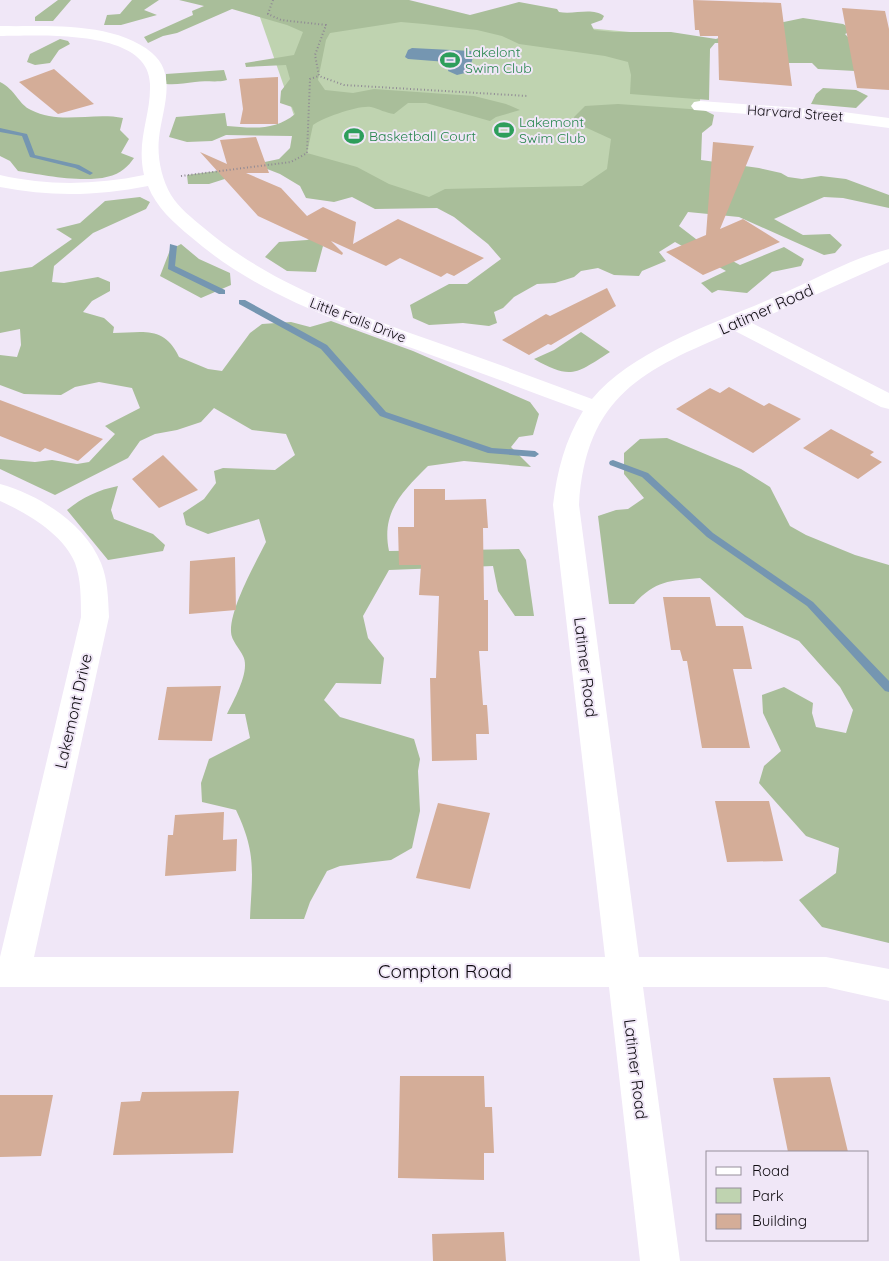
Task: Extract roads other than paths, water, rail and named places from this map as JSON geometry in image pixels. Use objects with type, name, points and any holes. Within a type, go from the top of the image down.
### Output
[{"type":"street","name":"Little Falls Drive","points":[[0,31],[64,32],[95,36],[115,41],[147,57],[156,69],[158,81],[150,140],[154,180],[163,197],[214,249],[247,271],[281,290],[332,312],[596,408]]},
{"type":"street","name":"Harvard Street","points":[[700,106],[828,115],[889,123]]},
{"type":"street","points":[[0,181],[16,185],[58,189],[122,186],[154,180]]},
{"type":"street","name":"Latimer Road","points":[[660,1261],[566,505],[567,479],[572,457],[596,408],[622,381],[655,360],[889,255]]},
{"type":"street","points":[[736,323],[889,402]]},
{"type":"street","name":"Lakemont Drive","points":[[0,492],[19,499],[69,535],[87,561],[94,588],[95,617],[7,972]]},
{"type":"street","name":"Compton Road","points":[[7,972],[826,972],[889,985]]},
{"type":"water","name":"Lakelont Swim Club","points":[[412,48],[471,51],[474,53],[469,72],[457,75],[448,71],[450,64],[447,62],[408,59],[405,57],[408,50]]},
{"type":"waterway","points":[[0,130],[25,135],[32,156],[77,166],[90,173]]},
{"type":"waterway","points":[[173,246],[171,267],[222,292]]},
{"type":"waterway","points":[[242,302],[324,347],[383,414],[491,451],[535,454]]},
{"type":"waterway","points":[[613,463],[645,475],[710,535],[810,604],[889,688]]},
{"type":"place","name":"Lakelont Swim Club","points":[[450,60]]},
{"type":"place","name":"Lakemont Swim Club","points":[[504,130]]},
{"type":"place","name":"Basketball Court","points":[[354,136]]}]
